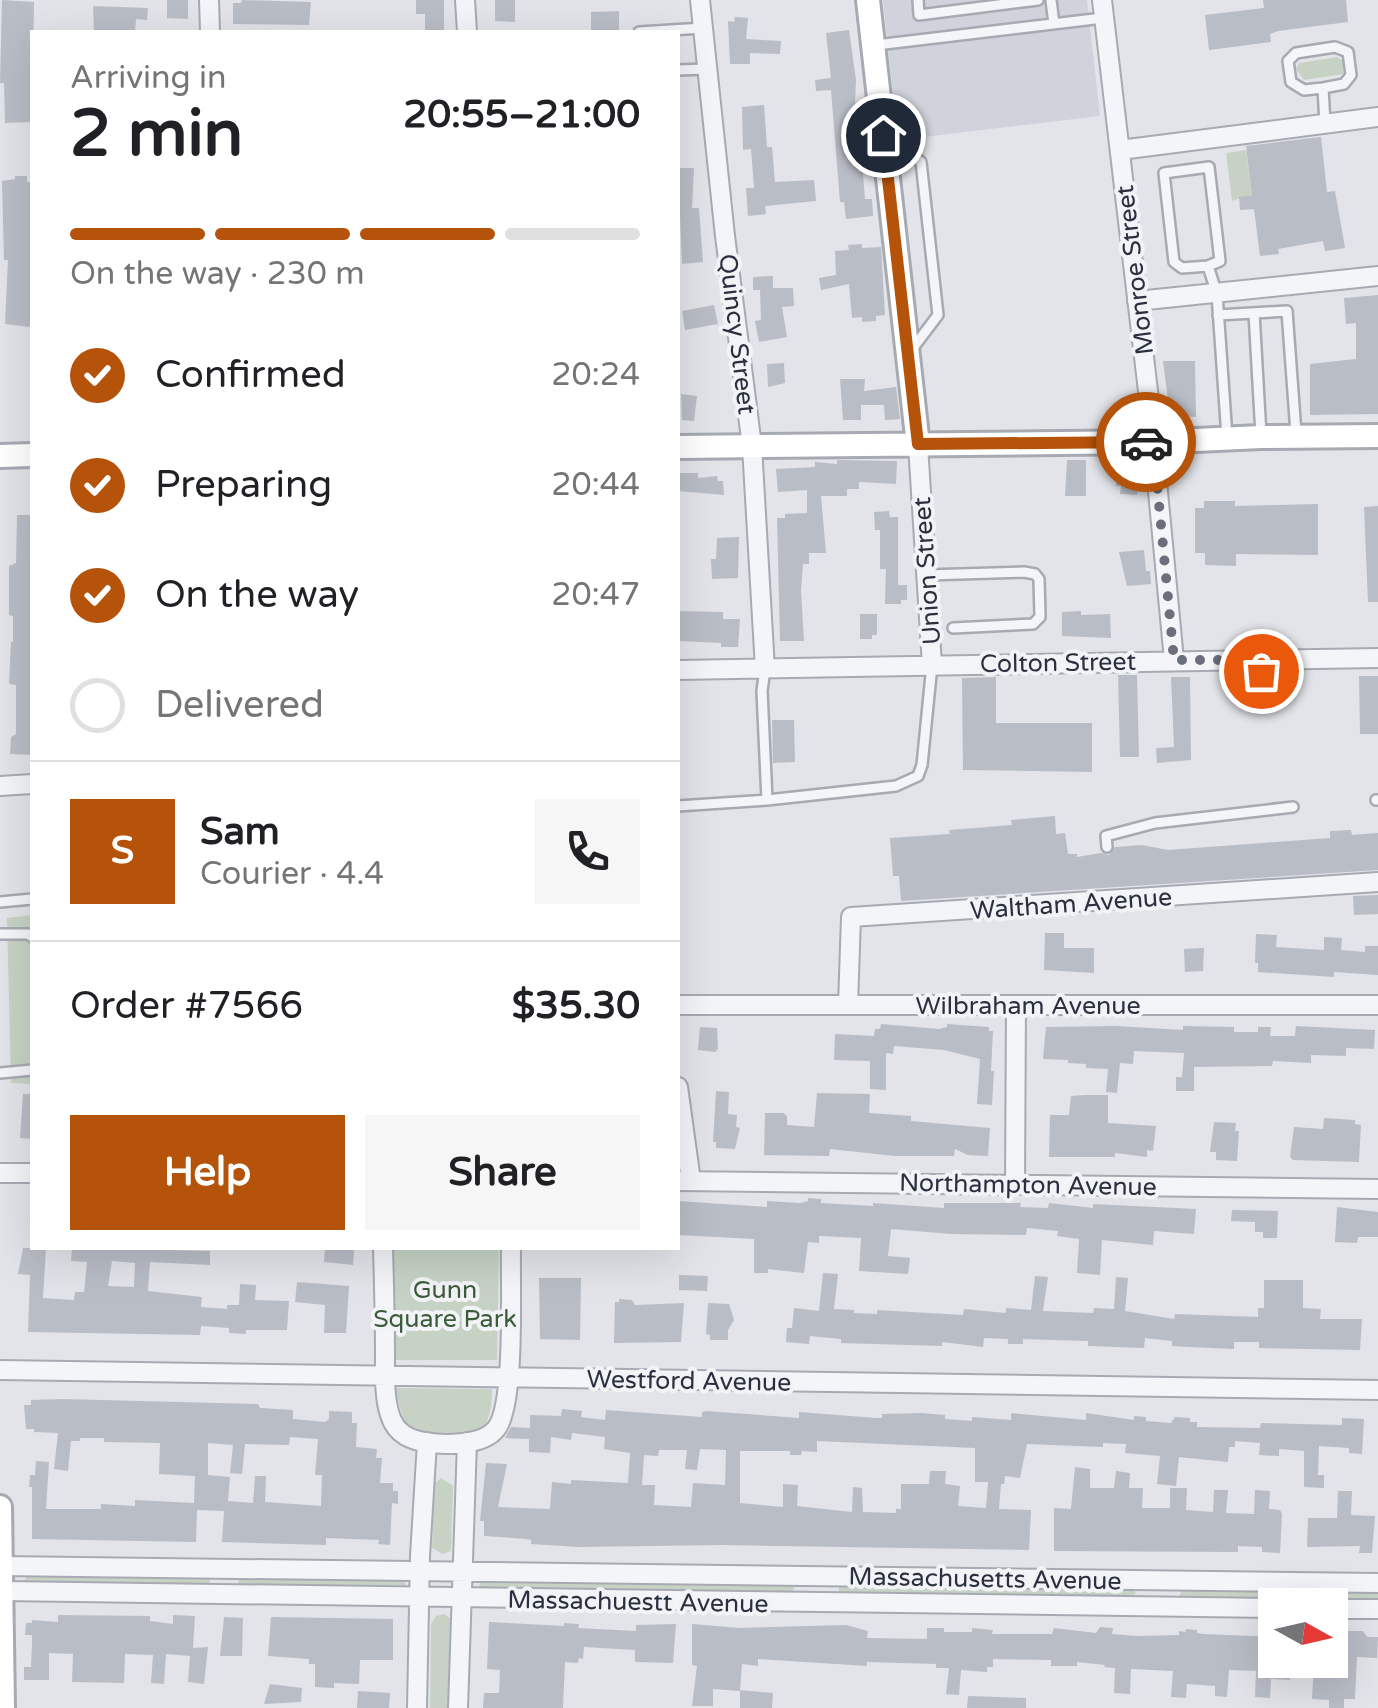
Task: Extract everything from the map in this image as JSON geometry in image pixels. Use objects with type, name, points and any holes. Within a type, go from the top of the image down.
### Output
[{"type":"street","points":[[210,0],[210,30]]},
{"type":"street","points":[[466,0],[466,30]]},
{"type":"street","name":"Quincy Street","points":[[700,0],[752,446],[765,669]]},
{"type":"street","name":"Union Street","points":[[868,0],[918,444],[932,665]]},
{"type":"street","name":"Monroe Street","points":[[1104,9],[1174,660]]},
{"type":"street","points":[[1120,150],[1378,118]]},
{"type":"street","points":[[1138,301],[1378,276]]},
{"type":"street","points":[[680,446],[1378,436]]},
{"type":"street","points":[[0,456],[30,455]]},
{"type":"street","name":"Colton Street","points":[[680,670],[1174,660],[1261,669],[1378,658]]},
{"type":"street","points":[[0,786],[30,784]]},
{"type":"street","name":"Waltham Avenue","points":[[848,1005],[852,917],[1111,894],[1378,882]]},
{"type":"street","name":"Wilbraham Avenue","points":[[680,1005],[1378,1005]]},
{"type":"street","points":[[1015,1184],[1016,1005]]},
{"type":"street","points":[[680,1118],[684,1181]]},
{"type":"street","points":[[0,1173],[30,1173]]},
{"type":"street","name":"Northampton Avenue","points":[[684,1181],[1378,1188]]},
{"type":"street","points":[[384,1250],[388,1409],[395,1428],[404,1436],[427,1442],[466,1442],[489,1434],[498,1426],[508,1378],[511,1250]]},
{"type":"street","name":"Westford Avenue","points":[[0,1370],[1378,1390]]},
{"type":"street","points":[[417,1708],[427,1442]]},
{"type":"street","points":[[458,1708],[466,1442]]},
{"type":"street","points":[[0,1507],[3,1708]]},
{"type":"street","name":"Massachusetts Avenue","points":[[1,1566],[1378,1584]]},
{"type":"street","points":[[226,1569],[226,1594]]},
{"type":"street","name":"Massachusetts Avenue","points":[[815,1602],[816,1576]]},
{"type":"street","name":"Massachusetts Avenue","points":[[1153,1606],[1154,1580]]},
{"type":"street","name":"Massachuestt Avenue","points":[[2,1590],[1258,1608]]},
{"type":"street","points":[[1348,1609],[1378,1609]]},
{"type":"lane","points":[[918,0],[919,14],[1038,0]]},
{"type":"lane","points":[[1051,0],[1054,24]]},
{"type":"lane","points":[[873,45],[1054,24],[1104,9]]},
{"type":"lane","points":[[671,30],[703,28]]},
{"type":"lane","points":[[1335,46],[1348,52],[1350,75],[1344,84],[1322,88],[1304,90],[1291,82],[1288,61],[1296,52],[1335,46]]},
{"type":"lane","points":[[680,70],[708,69]]},
{"type":"lane","points":[[1322,88],[1325,124]]},
{"type":"lane","points":[[883,135],[921,162],[938,315],[908,354]]},
{"type":"lane","points":[[1209,167],[1220,261],[1208,266],[1182,268],[1174,262],[1164,173],[1209,167]]},
{"type":"lane","points":[[1208,266],[1216,294],[1227,438]]},
{"type":"lane","points":[[1285,287],[1296,436]]},
{"type":"lane","points":[[1218,314],[1287,311]]},
{"type":"lane","points":[[1254,313],[1262,436]]},
{"type":"lane","points":[[926,576],[1036,574],[1040,617],[1033,624],[953,628]]},
{"type":"lane","points":[[680,806],[896,786],[918,776],[932,665]]},
{"type":"lane","points":[[765,669],[762,691],[767,800]]},
{"type":"lane","points":[[1107,847],[1106,836],[1155,823],[1293,807]]},
{"type":"lane","points":[[0,902],[30,899]]},
{"type":"lane","points":[[0,934],[30,936]]},
{"type":"lane","points":[[0,1073],[30,1070]]},
{"type":"shaded area","points":[[883,0],[1087,0],[1100,116],[898,140]]},
{"type":"green space","points":[[1337,57],[1343,61],[1343,74],[1304,80],[1296,69],[1299,63]]},
{"type":"green space","points":[[1246,150],[1252,194],[1232,201],[1226,153]]},
{"type":"green space","points":[[30,915],[30,1084],[11,1083],[7,918]]},
{"type":"green space","name":"Gunn Square Park","points":[[393,1250],[499,1250],[497,1360],[392,1360]]},
{"type":"green space","points":[[396,1388],[492,1389],[489,1416],[479,1435],[465,1447],[448,1452],[431,1448],[416,1437],[403,1417]]},
{"type":"green space","points":[[441,1478],[453,1486],[451,1551],[443,1554],[432,1548],[434,1484]]},
{"type":"green space","points":[[28,1575],[210,1577],[209,1586],[27,1583],[24,1581]]},
{"type":"green space","points":[[241,1577],[404,1580],[406,1585],[241,1587]]},
{"type":"green space","points":[[480,1582],[795,1587],[791,1593],[479,1589]]},
{"type":"green space","points":[[842,1585],[1133,1589],[1136,1593],[1132,1597],[839,1593]]},
{"type":"green space","points":[[1183,1589],[1258,1590],[1258,1599],[1179,1596]]},
{"type":"green space","points":[[1348,1592],[1378,1592],[1378,1601],[1348,1601]]},
{"type":"green space","points":[[444,1614],[450,1618],[451,1626],[450,1708],[430,1708],[431,1624],[436,1616]]},
{"type":"building","points":[[2,0],[34,2],[34,30],[30,30],[30,122],[5,123],[4,83],[0,83]]},
{"type":"building","points":[[167,0],[188,0],[188,19],[167,18]]},
{"type":"building","points":[[416,0],[444,0],[444,30],[425,30],[425,14],[416,14]]},
{"type":"building","points":[[495,0],[515,0],[515,22],[495,21]]},
{"type":"building","points":[[1263,0],[1346,0],[1348,22],[1278,31],[1270,34],[1271,42],[1209,50],[1205,15],[1264,8]]},
{"type":"building","points":[[311,2],[309,25],[233,24],[233,3]]},
{"type":"building","points":[[93,6],[148,8],[147,20],[136,19],[135,30],[94,30]]},
{"type":"building","points":[[619,11],[619,30],[591,30],[591,12]]},
{"type":"building","points":[[735,17],[748,18],[746,39],[781,41],[780,54],[750,53],[750,64],[730,64],[728,21],[734,22]]},
{"type":"building","points":[[849,30],[855,104],[860,132],[865,131],[866,149],[861,150],[865,199],[872,199],[873,216],[846,219],[844,202],[840,202],[831,90],[816,91],[815,80],[831,78],[826,33]]},
{"type":"building","points":[[764,105],[775,182],[814,180],[816,201],[765,206],[766,214],[748,216],[746,188],[754,188],[751,149],[743,150],[742,107]]},
{"type":"building","points":[[1321,137],[1327,192],[1335,191],[1345,248],[1325,251],[1323,241],[1260,256],[1254,209],[1240,210],[1239,197],[1252,195],[1246,146]]},
{"type":"building","points":[[680,168],[694,168],[692,208],[699,208],[703,262],[682,264]]},
{"type":"building","points":[[27,176],[30,182],[29,327],[5,324],[8,260],[4,260],[2,181]]},
{"type":"building","points":[[862,244],[862,248],[881,247],[885,315],[876,316],[876,321],[852,318],[849,284],[821,290],[819,278],[836,275],[835,251]]},
{"type":"building","points":[[773,276],[773,288],[793,288],[794,306],[782,307],[787,337],[759,342],[755,321],[761,320],[760,290],[753,290],[753,277]]},
{"type":"building","points":[[1378,295],[1378,414],[1310,415],[1310,364],[1356,359],[1356,323],[1346,324],[1344,298]]},
{"type":"building","points":[[714,305],[718,324],[685,330],[682,311]]},
{"type":"building","points":[[1163,361],[1195,361],[1196,417],[1170,416]]},
{"type":"building","points":[[784,363],[785,383],[768,387],[767,364]]},
{"type":"building","points":[[840,379],[865,379],[864,391],[896,387],[900,419],[885,420],[884,405],[861,405],[861,420],[843,420]]},
{"type":"building","points":[[681,394],[697,396],[694,421],[682,420]]},
{"type":"building","points":[[837,460],[897,461],[896,484],[859,482],[859,489],[847,489],[847,496],[821,496],[826,553],[809,553],[809,564],[803,564],[804,641],[780,641],[777,518],[807,513],[807,490],[778,492],[776,469],[815,467],[815,462],[837,464]]},
{"type":"building","points":[[1067,460],[1086,460],[1086,496],[1065,496]]},
{"type":"building","points":[[1141,471],[1137,495],[1120,494],[1116,472]]},
{"type":"building","points":[[680,473],[698,473],[698,478],[717,476],[718,481],[723,481],[724,495],[680,491]]},
{"type":"building","points":[[1204,501],[1235,501],[1235,506],[1318,504],[1318,555],[1236,554],[1236,566],[1205,565],[1205,553],[1195,553],[1195,508],[1204,508]]},
{"type":"building","points":[[1378,506],[1378,602],[1368,602],[1364,507]]},
{"type":"building","points":[[889,511],[890,517],[898,517],[898,585],[907,585],[907,600],[901,600],[901,604],[885,604],[886,569],[880,569],[880,530],[875,530],[874,512]]},
{"type":"building","points":[[17,515],[30,515],[30,755],[10,754],[11,737],[16,734],[16,685],[9,684],[13,616],[9,615],[9,566],[16,563]]},
{"type":"building","points":[[739,537],[738,578],[712,579],[711,559],[716,559],[717,538]]},
{"type":"building","points":[[1144,550],[1151,584],[1127,586],[1119,552]]},
{"type":"building","points":[[680,611],[723,612],[723,619],[740,619],[738,647],[721,647],[721,643],[680,641]]},
{"type":"building","points":[[1081,611],[1081,615],[1110,614],[1111,638],[1062,636],[1062,612]]},
{"type":"building","points":[[860,614],[877,614],[877,635],[872,635],[872,639],[860,639]]},
{"type":"building","points":[[1118,675],[1137,675],[1139,757],[1120,757]]},
{"type":"building","points":[[1359,676],[1378,676],[1378,734],[1360,734]]},
{"type":"building","points":[[996,677],[996,723],[1092,723],[1092,772],[963,770],[962,678]]},
{"type":"building","points":[[1171,677],[1190,677],[1191,760],[1157,763],[1156,748],[1174,747]]},
{"type":"building","points":[[772,720],[794,720],[795,762],[773,763]]},
{"type":"building","points":[[1055,816],[1056,834],[1065,833],[1068,854],[1077,857],[1109,855],[1115,847],[1142,845],[1168,850],[1330,838],[1330,831],[1351,830],[1352,835],[1378,833],[1378,870],[901,901],[899,876],[893,876],[890,838],[950,834],[949,830],[1012,825],[1011,820]]},
{"type":"building","points":[[1378,895],[1378,914],[1354,915],[1353,896]]},
{"type":"building","points":[[1045,933],[1064,933],[1064,948],[1094,948],[1094,973],[1044,970]]},
{"type":"building","points":[[1256,934],[1277,935],[1276,947],[1324,950],[1324,937],[1342,938],[1341,950],[1365,952],[1365,946],[1378,946],[1378,975],[1334,972],[1334,977],[1258,972]]},
{"type":"building","points":[[1204,948],[1203,971],[1185,972],[1184,949]]},
{"type":"building","points":[[881,1024],[939,1029],[947,1024],[989,1027],[993,1031],[992,1105],[977,1104],[980,1059],[944,1050],[894,1046],[893,1054],[886,1053],[886,1090],[870,1089],[870,1061],[834,1060],[835,1034],[874,1036]]},
{"type":"building","points":[[1183,1026],[1234,1027],[1234,1032],[1258,1032],[1258,1027],[1271,1027],[1270,1036],[1295,1036],[1296,1026],[1375,1030],[1374,1049],[1346,1048],[1346,1056],[1311,1055],[1311,1063],[1273,1061],[1272,1066],[1194,1067],[1194,1091],[1176,1091],[1184,1053],[1134,1051],[1133,1064],[1120,1063],[1117,1093],[1106,1092],[1108,1069],[1043,1059],[1046,1027],[1183,1030]]},
{"type":"building","points":[[700,1027],[717,1028],[715,1052],[698,1050]]},
{"type":"building","points":[[716,1091],[729,1092],[728,1114],[737,1115],[736,1127],[740,1128],[735,1149],[716,1148],[713,1142]]},
{"type":"building","points":[[817,1093],[870,1094],[869,1113],[990,1128],[988,1156],[968,1155],[955,1149],[954,1156],[895,1156],[830,1149],[829,1156],[764,1155],[765,1113],[783,1113],[787,1125],[814,1127]]},
{"type":"building","points":[[23,1094],[30,1094],[30,1139],[20,1138]]},
{"type":"building","points":[[1108,1095],[1108,1123],[1156,1126],[1153,1151],[1147,1150],[1147,1157],[1115,1153],[1115,1157],[1049,1157],[1050,1115],[1069,1115],[1071,1096]]},
{"type":"building","points":[[1324,1118],[1355,1120],[1355,1124],[1361,1125],[1359,1162],[1290,1157],[1294,1127],[1323,1129]]},
{"type":"building","points":[[1214,1122],[1236,1123],[1237,1161],[1216,1160],[1216,1152],[1210,1152]]},
{"type":"building","points":[[680,1201],[767,1207],[767,1201],[944,1208],[944,1203],[1021,1203],[1020,1207],[1048,1208],[1049,1203],[1093,1208],[1093,1204],[1196,1209],[1194,1234],[1154,1231],[1153,1245],[1102,1240],[1100,1275],[1077,1273],[1079,1239],[1057,1236],[1058,1231],[1027,1228],[1026,1235],[891,1229],[888,1256],[910,1258],[908,1274],[859,1271],[861,1238],[819,1236],[819,1243],[808,1242],[804,1273],[768,1269],[768,1273],[754,1273],[754,1239],[680,1235]]},
{"type":"building","points":[[1337,1207],[1378,1212],[1378,1237],[1358,1237],[1357,1243],[1335,1242]]},
{"type":"building","points":[[1232,1210],[1278,1211],[1277,1238],[1263,1238],[1263,1232],[1255,1232],[1255,1222],[1231,1221]]},
{"type":"building","points":[[23,1248],[46,1250],[43,1298],[74,1300],[75,1292],[84,1292],[87,1262],[71,1261],[72,1250],[210,1251],[210,1265],[150,1262],[148,1291],[202,1297],[201,1307],[227,1309],[227,1305],[239,1305],[240,1284],[256,1285],[255,1300],[289,1301],[287,1330],[246,1330],[246,1334],[201,1326],[200,1335],[28,1332],[30,1275],[18,1274]],"holes":[[[112,1261],[135,1263],[134,1287],[108,1286]]]},
{"type":"building","points":[[325,1250],[354,1250],[353,1265],[324,1262]]},
{"type":"building","points":[[823,1273],[838,1274],[834,1309],[854,1313],[877,1314],[877,1310],[963,1315],[964,1309],[1006,1313],[1006,1308],[1031,1310],[1035,1276],[1048,1277],[1043,1311],[1093,1313],[1094,1308],[1114,1309],[1116,1277],[1128,1278],[1125,1311],[1174,1319],[1175,1314],[1258,1317],[1258,1308],[1264,1308],[1264,1280],[1303,1280],[1303,1308],[1321,1309],[1320,1319],[1362,1319],[1360,1350],[1259,1348],[1259,1342],[1234,1342],[1234,1349],[1188,1347],[1145,1338],[1144,1348],[1023,1339],[1023,1344],[1008,1344],[1008,1339],[984,1338],[983,1347],[942,1342],[942,1346],[841,1343],[841,1339],[810,1336],[809,1344],[786,1342],[794,1308],[819,1311]]},
{"type":"building","points":[[679,1275],[708,1276],[707,1291],[679,1290]]},
{"type":"building","points":[[539,1278],[581,1278],[580,1340],[540,1339]]},
{"type":"building","points":[[297,1282],[349,1286],[346,1333],[324,1333],[325,1305],[295,1302]]},
{"type":"building","points":[[632,1300],[635,1305],[684,1303],[681,1342],[614,1343],[615,1302]]},
{"type":"building","points":[[708,1303],[729,1304],[734,1320],[728,1340],[710,1340],[706,1334]]},
{"type":"building","points":[[31,1400],[258,1404],[260,1408],[293,1410],[293,1419],[325,1422],[329,1411],[352,1412],[352,1423],[357,1423],[356,1447],[377,1449],[376,1458],[382,1458],[380,1483],[393,1483],[393,1491],[398,1491],[398,1504],[392,1503],[390,1545],[378,1544],[379,1540],[326,1538],[326,1545],[222,1542],[224,1511],[197,1510],[196,1542],[32,1539],[29,1487],[36,1461],[49,1462],[46,1509],[101,1509],[101,1504],[135,1506],[135,1500],[194,1503],[195,1476],[159,1474],[160,1443],[104,1442],[104,1438],[71,1441],[68,1471],[54,1469],[58,1433],[26,1429],[24,1405],[31,1405]],"holes":[[[290,1437],[318,1439],[315,1475],[322,1475],[321,1506],[265,1502],[266,1476],[255,1476],[253,1503],[228,1501],[230,1477],[208,1475],[208,1443],[233,1445],[230,1473],[242,1474],[245,1444],[289,1445]]]},
{"type":"building","points":[[562,1409],[582,1411],[581,1417],[605,1420],[606,1410],[702,1417],[706,1411],[799,1418],[799,1412],[876,1418],[882,1418],[882,1414],[922,1413],[972,1421],[972,1417],[1011,1420],[1011,1413],[1086,1420],[1086,1413],[1134,1420],[1134,1416],[1146,1417],[1146,1421],[1171,1423],[1175,1417],[1190,1418],[1190,1422],[1197,1422],[1197,1427],[1260,1428],[1261,1423],[1342,1425],[1342,1418],[1364,1419],[1362,1454],[1349,1453],[1349,1448],[1319,1446],[1318,1475],[1324,1475],[1324,1488],[1304,1487],[1304,1451],[1279,1449],[1279,1456],[1259,1455],[1260,1443],[1235,1441],[1235,1447],[1229,1447],[1228,1462],[1179,1457],[1176,1486],[1157,1484],[1160,1456],[1125,1453],[1126,1444],[1027,1444],[1020,1478],[1005,1476],[1001,1484],[999,1509],[1031,1510],[1029,1550],[578,1547],[484,1536],[484,1521],[480,1521],[486,1463],[507,1464],[498,1507],[550,1509],[552,1482],[628,1483],[630,1453],[604,1449],[605,1437],[572,1433],[571,1440],[551,1437],[550,1453],[529,1452],[529,1439],[505,1438],[511,1427],[530,1428],[530,1415],[561,1416]],"holes":[[[817,1441],[975,1448],[975,1482],[988,1482],[986,1508],[958,1506],[960,1486],[945,1484],[946,1471],[930,1471],[929,1484],[901,1484],[901,1509],[896,1509],[896,1513],[863,1512],[862,1488],[853,1487],[852,1512],[797,1506],[798,1485],[783,1484],[783,1507],[740,1503],[740,1451],[790,1451],[790,1455],[801,1455],[802,1451],[817,1452]],[[700,1449],[726,1450],[725,1485],[693,1483],[691,1507],[654,1505],[655,1485],[642,1485],[644,1455],[658,1456],[659,1450],[687,1450],[685,1469],[697,1470]]]},
{"type":"building","points":[[1075,1467],[1090,1469],[1090,1488],[1114,1488],[1116,1471],[1130,1473],[1129,1488],[1143,1488],[1142,1508],[1170,1508],[1170,1488],[1187,1488],[1186,1510],[1213,1512],[1214,1490],[1228,1490],[1226,1513],[1254,1514],[1255,1490],[1270,1491],[1269,1509],[1280,1510],[1282,1514],[1280,1553],[1238,1546],[1238,1552],[1054,1551],[1054,1508],[1071,1509]]},
{"type":"building","points":[[1338,1491],[1352,1491],[1351,1515],[1375,1516],[1372,1553],[1359,1553],[1360,1546],[1307,1547],[1308,1518],[1337,1518]]},
{"type":"building","points":[[58,1615],[150,1616],[150,1621],[173,1624],[173,1615],[195,1616],[193,1648],[208,1647],[204,1684],[188,1682],[190,1656],[166,1654],[164,1684],[151,1683],[153,1655],[125,1654],[124,1683],[72,1682],[73,1654],[49,1653],[49,1680],[24,1680],[24,1667],[31,1667],[32,1643],[32,1635],[25,1635],[26,1623],[58,1622]]},
{"type":"building","points":[[224,1617],[243,1618],[242,1656],[220,1656]]},
{"type":"building","points":[[271,1617],[393,1619],[393,1660],[360,1660],[359,1684],[315,1687],[315,1664],[309,1664],[309,1659],[268,1656]]},
{"type":"building","points":[[489,1622],[564,1623],[579,1624],[578,1628],[636,1631],[636,1625],[676,1624],[673,1663],[635,1662],[635,1650],[584,1647],[583,1659],[579,1658],[578,1663],[565,1662],[563,1708],[483,1708],[484,1693],[499,1693],[500,1670],[487,1669]]},
{"type":"building","points":[[692,1624],[739,1628],[846,1625],[868,1631],[867,1638],[927,1639],[927,1628],[944,1628],[944,1632],[972,1632],[972,1628],[993,1630],[992,1634],[1052,1634],[1054,1628],[1096,1633],[1100,1627],[1113,1628],[1112,1634],[1138,1636],[1179,1635],[1179,1631],[1186,1629],[1204,1634],[1258,1636],[1258,1678],[1290,1678],[1271,1679],[1270,1698],[1255,1697],[1256,1671],[1229,1670],[1227,1697],[1215,1696],[1215,1686],[1187,1684],[1186,1698],[1171,1697],[1173,1671],[1131,1669],[1130,1694],[1114,1693],[1115,1668],[1105,1665],[1077,1662],[1077,1666],[1051,1666],[1051,1660],[993,1659],[993,1667],[987,1667],[987,1672],[961,1670],[959,1695],[946,1694],[949,1668],[936,1668],[936,1664],[867,1662],[867,1666],[758,1659],[758,1666],[742,1664],[740,1691],[713,1689],[713,1706],[692,1706],[697,1666],[692,1665]]},
{"type":"building","points":[[1348,1631],[1378,1637],[1377,1658],[1357,1657],[1355,1699],[1344,1699],[1344,1708],[1329,1708],[1329,1700],[1312,1699],[1313,1678],[1348,1678]]},
{"type":"building","points":[[270,1684],[302,1688],[301,1702],[264,1704]]},
{"type":"building","points":[[740,1690],[773,1693],[772,1708],[740,1708]]},
{"type":"building","points":[[358,1691],[390,1693],[389,1708],[357,1708]]},
{"type":"building","points":[[968,1696],[1026,1698],[1026,1708],[967,1708]]},
{"type":"way so far","points":[[1146,442],[1153,442],[1174,660],[1260,660],[1261,671]]},
{"type":"route","points":[[883,135],[918,444],[1146,442]]}]
